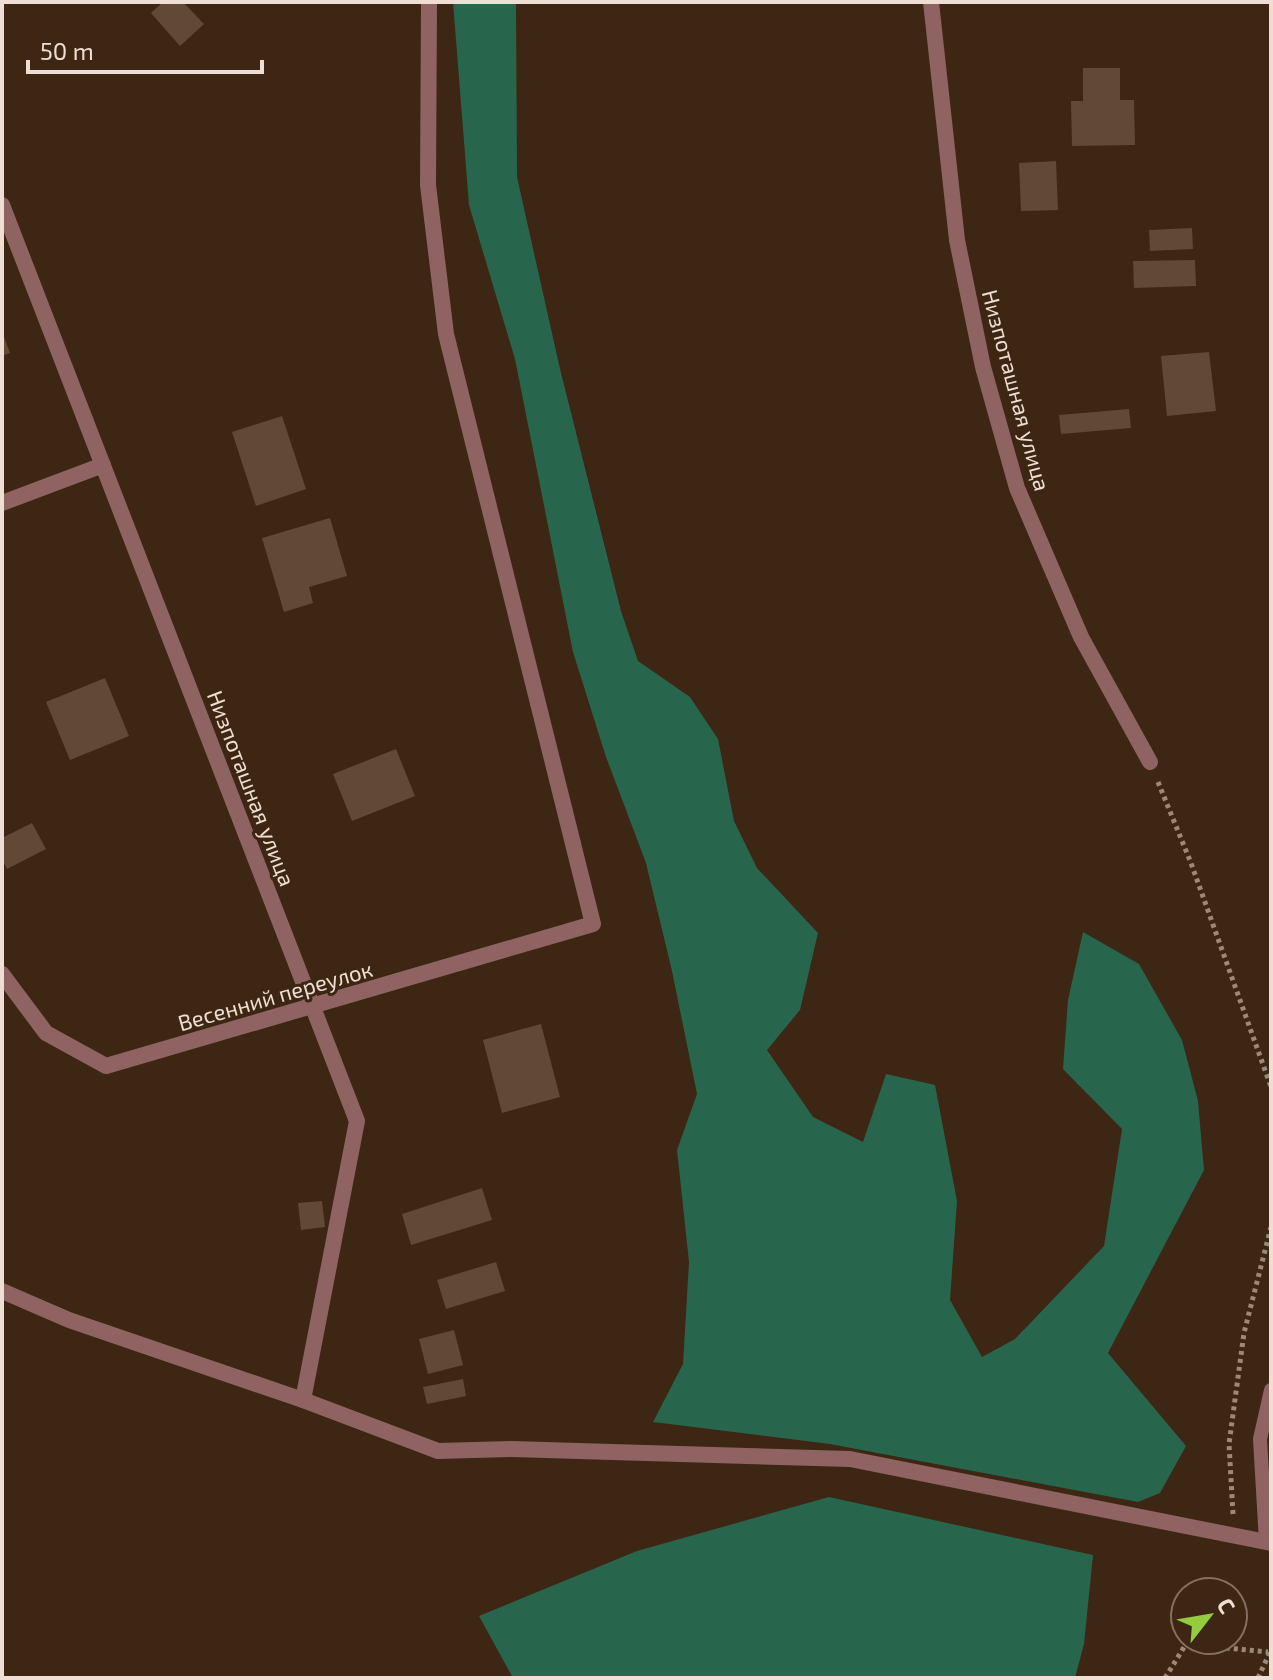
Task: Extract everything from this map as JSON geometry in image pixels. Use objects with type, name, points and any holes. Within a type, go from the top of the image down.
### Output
[{"type":"street","name":"Весенний переулок","points":[[2,974],[46,1033],[106,1066],[593,924],[446,334],[428,185],[429,2]]},
{"type":"street","name":"Низпоташная улица","points":[[931,2],[957,240],[983,367],[1013,473],[1081,637],[1150,762]]},
{"type":"street","name":"Низпоташная улица","points":[[2,205],[357,1121],[303,1400]]},
{"type":"street","points":[[2,503],[103,465]]},
{"type":"street","points":[[2,1291],[69,1320],[303,1400],[438,1451],[512,1449],[850,1459],[1269,1542]]},
{"type":"lane","points":[[1269,1542],[1260,1439],[1271,1390]]},
{"type":"path","points":[[1150,762],[1191,863],[1271,1087]]},
{"type":"path","points":[[1234,1535],[1229,1444],[1244,1333],[1271,1227]]},
{"type":"path","points":[[1165,1678],[1186,1644],[1270,1651],[1258,1678]]},
{"type":"green space","points":[[453,2],[516,2],[517,177],[560,369],[621,611],[638,661],[690,697],[718,739],[734,821],[757,868],[818,933],[800,1010],[767,1050],[813,1117],[863,1142],[886,1074],[935,1085],[957,1201],[950,1300],[982,1357],[1015,1339],[1104,1246],[1122,1129],[1063,1069],[1068,1000],[1083,932],[1139,964],[1182,1040],[1198,1101],[1204,1170],[1108,1353],[1186,1446],[1160,1493],[1138,1502],[830,1444],[653,1422],[683,1364],[689,1262],[677,1150],[697,1094],[646,863],[606,757],[573,652],[515,359],[469,205]]},
{"type":"green space","points":[[829,1497],[1093,1555],[1084,1644],[1075,1678],[513,1678],[479,1616],[637,1551]]},
{"type":"building","points":[[163,2],[183,2],[204,24],[180,46],[151,13]]},
{"type":"building","points":[[1083,68],[1120,68],[1120,100],[1134,100],[1135,145],[1072,146],[1071,101],[1083,101]]},
{"type":"building","points":[[1056,161],[1058,210],[1021,211],[1019,163]]},
{"type":"building","points":[[1192,228],[1193,249],[1150,251],[1149,230]]},
{"type":"building","points":[[1195,260],[1196,286],[1134,288],[1133,261]]},
{"type":"building","points":[[2,331],[10,353],[2,356]]},
{"type":"building","points":[[1209,352],[1216,411],[1167,416],[1161,356]]},
{"type":"building","points":[[1129,409],[1131,428],[1061,434],[1059,415]]},
{"type":"building","points":[[282,416],[306,489],[256,506],[232,432]]},
{"type":"building","points":[[330,518],[347,576],[309,587],[313,603],[284,612],[262,538]]},
{"type":"building","points":[[105,678],[129,736],[70,760],[46,702]]},
{"type":"building","points":[[396,749],[415,796],[352,821],[333,774]]},
{"type":"building","points":[[32,823],[46,849],[7,869],[2,859],[2,838]]},
{"type":"building","points":[[541,1024],[560,1097],[502,1113],[483,1040]]},
{"type":"building","points":[[482,1188],[492,1220],[411,1245],[402,1214]]},
{"type":"building","points":[[322,1201],[325,1227],[301,1230],[298,1203]]},
{"type":"building","points":[[496,1262],[505,1291],[446,1309],[437,1280]]},
{"type":"building","points":[[454,1330],[463,1365],[428,1374],[419,1339]]},
{"type":"building","points":[[463,1379],[466,1396],[427,1404],[423,1387]]}]
